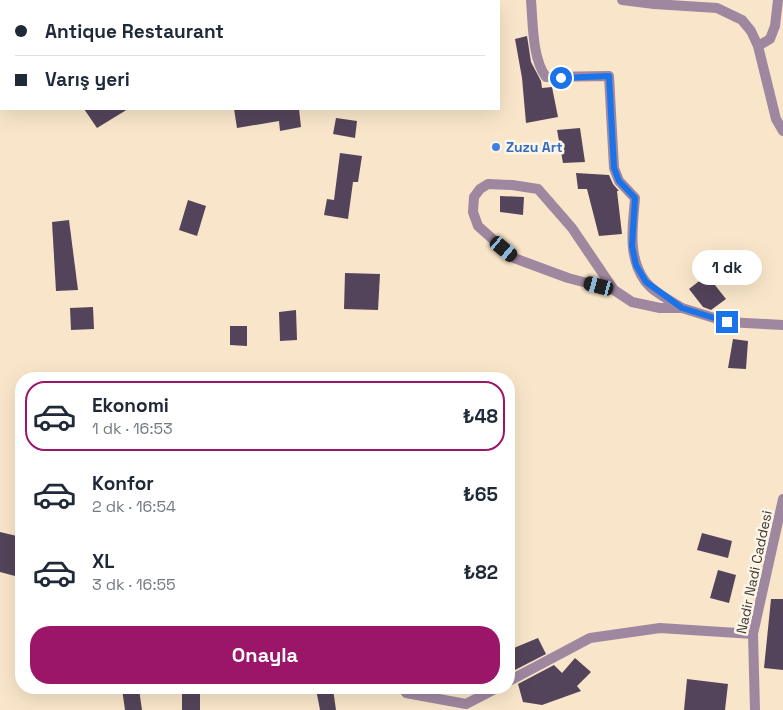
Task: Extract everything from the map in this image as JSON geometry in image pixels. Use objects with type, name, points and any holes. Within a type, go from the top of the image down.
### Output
[{"type":"street","points":[[531,0],[534,43],[541,71],[546,77],[609,76],[614,168],[619,181],[635,198],[632,246],[636,265],[646,282],[682,308]]},
{"type":"street","points":[[622,0],[717,8],[742,20],[751,31],[758,46],[776,119],[783,131]]},
{"type":"street","points":[[758,46],[770,39],[775,26],[778,0]]},
{"type":"street","points":[[614,290],[572,228],[538,189],[488,184],[480,189],[474,197],[473,212],[478,226],[514,258],[568,278],[614,290],[632,302],[660,308],[682,308],[727,322],[783,325]]},
{"type":"street","name":"Nadir Nadi Caddesi","points":[[755,710],[753,634],[783,499]]},
{"type":"street","points":[[515,678],[590,638],[660,628],[753,634]]},
{"type":"street","points":[[411,694],[466,704],[485,694]]},
{"type":"building","points":[[527,36],[531,62],[541,81],[542,88],[552,87],[558,117],[526,123],[522,78],[515,39]]},
{"type":"building","points":[[85,110],[126,110],[97,128]]},
{"type":"building","points":[[234,110],[299,110],[301,127],[280,131],[279,121],[237,128]]},
{"type":"building","points":[[336,118],[357,121],[355,138],[333,134]]},
{"type":"building","points":[[580,128],[585,162],[563,163],[557,130]]},
{"type":"building","points":[[340,153],[362,156],[358,182],[353,182],[348,219],[324,215],[327,199],[334,200]]},
{"type":"building","points":[[576,173],[609,175],[619,191],[617,191],[622,234],[599,236],[587,189],[578,189]]},
{"type":"building","points":[[500,196],[524,197],[523,215],[500,212]]},
{"type":"building","points":[[188,200],[206,206],[197,236],[179,230]]},
{"type":"building","points":[[69,220],[78,290],[56,291],[52,222]]},
{"type":"building","points":[[345,273],[380,274],[378,310],[344,309]]},
{"type":"building","points":[[707,275],[726,299],[711,310],[703,307],[689,289]]},
{"type":"building","points":[[93,307],[94,329],[71,330],[70,308]]},
{"type":"building","points":[[296,310],[297,340],[280,341],[279,312]]},
{"type":"building","points":[[230,326],[247,326],[247,346],[230,345]]},
{"type":"building","points":[[733,339],[748,341],[746,369],[728,368]]},
{"type":"building","points":[[0,532],[15,536],[15,576],[0,572]]},
{"type":"building","points":[[702,533],[732,541],[728,558],[697,550]]},
{"type":"building","points":[[718,570],[736,575],[729,603],[710,598]]},
{"type":"building","points":[[771,599],[783,599],[783,670],[764,668]]},
{"type":"building","points":[[538,638],[546,654],[515,670],[515,648]]},
{"type":"building","points":[[575,658],[591,672],[577,686],[581,691],[542,705],[523,702],[518,684],[554,665],[562,673]]},
{"type":"building","points":[[687,679],[728,684],[725,710],[684,710]]},
{"type":"building","points":[[123,694],[140,694],[142,710],[125,710]]},
{"type":"building","points":[[182,694],[200,694],[200,710],[182,710]]},
{"type":"building","points":[[317,694],[334,694],[336,710],[320,710]]},
{"type":"place","name":"Zuzu Art","points":[[496,147]]},
{"type":"route","points":[[561,78],[609,76],[614,168],[619,181],[635,198],[632,246],[636,265],[646,282],[682,308],[727,322]]}]
